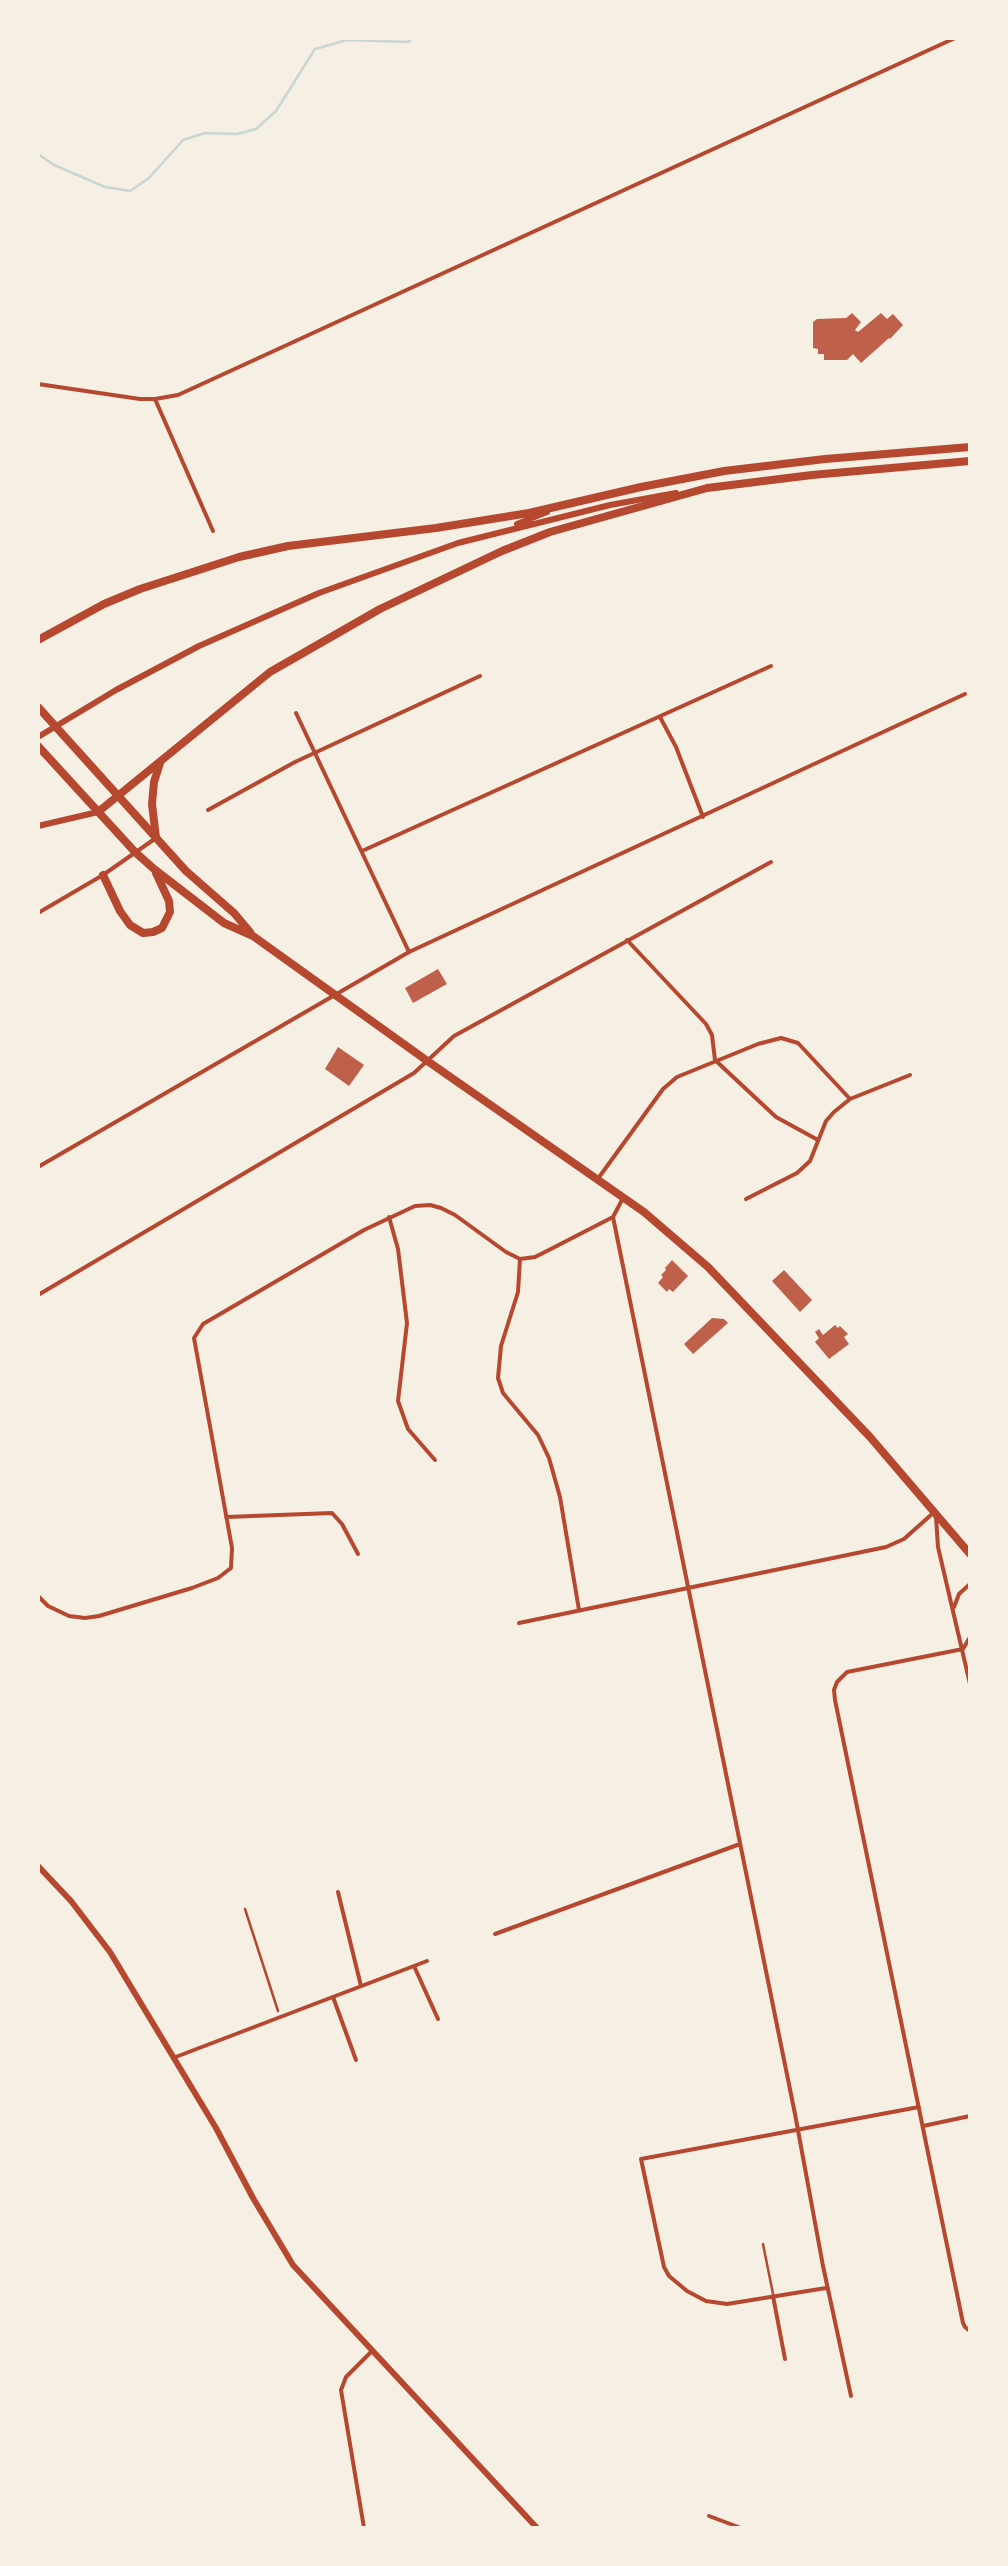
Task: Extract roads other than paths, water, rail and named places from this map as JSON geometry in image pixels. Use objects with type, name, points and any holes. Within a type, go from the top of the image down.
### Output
[{"type":"main road","points":[[38,640],[104,604],[239,557],[322,540],[529,513],[640,486],[724,471],[970,447]]},
{"type":"main road","points":[[38,737],[199,646],[319,594],[443,548],[610,506],[707,488],[970,461]]},
{"type":"main road","points":[[38,826],[98,812],[270,672],[418,588],[550,532],[707,488]]},
{"type":"main road","points":[[492,534],[567,504]]},
{"type":"main road","points":[[38,707],[186,872],[234,913],[253,936]]},
{"type":"main road","points":[[38,746],[154,869],[224,923],[253,936],[644,1212],[708,1267],[870,1437],[970,1554]]},
{"type":"main road","points":[[156,838],[152,804],[160,761]]},
{"type":"main road","points":[[103,875],[130,926],[143,933],[154,932],[162,928],[170,912],[154,869]]},
{"type":"main road","points":[[38,1866],[110,1952],[294,2265],[537,2528]]},
{"type":"street","points":[[38,384],[155,400],[178,394],[956,38]]},
{"type":"street","points":[[155,400],[213,531]]},
{"type":"street","points":[[362,851],[771,666]]},
{"type":"street","points":[[208,810],[315,752],[480,676]]},
{"type":"street","points":[[38,1168],[409,952],[965,694]]},
{"type":"street","points":[[296,713],[409,952]]},
{"type":"street","points":[[660,717],[703,817]]},
{"type":"street","points":[[38,913],[156,838]]},
{"type":"street","points":[[38,1295],[414,1073],[454,1036],[771,862]]},
{"type":"street","points":[[628,940],[706,1024],[715,1060],[776,1117],[818,1140]]},
{"type":"street","points":[[596,1180],[676,1077],[758,1044],[781,1038],[798,1043],[850,1099]]},
{"type":"street","points":[[746,1199],[810,1161],[826,1121],[850,1099],[910,1075]]},
{"type":"street","points":[[38,1596],[58,1612],[84,1618],[99,1616],[192,1588],[229,1570],[232,1548],[196,1352],[196,1334],[209,1320],[415,1206],[433,1205],[455,1215],[520,1259],[546,1252],[612,1217],[623,1198]]},
{"type":"street","points":[[612,1217],[851,2396]]},
{"type":"street","points":[[389,1218],[398,1249],[407,1323],[398,1401],[408,1429],[436,1460]]},
{"type":"street","points":[[520,1259],[518,1292],[500,1346],[498,1378],[502,1393],[538,1435],[550,1458],[579,1610]]},
{"type":"street","points":[[519,1623],[886,1546],[915,1531],[936,1511]]},
{"type":"street","points":[[936,1511],[938,1547],[970,1684]]},
{"type":"street","points":[[226,1517],[332,1512],[358,1554]]},
{"type":"street","points":[[954,1612],[959,1594],[970,1584]]},
{"type":"street","points":[[964,1649],[970,1637]]},
{"type":"street","points":[[964,1649],[848,1672],[834,1690],[964,2327],[970,2331]]},
{"type":"street","points":[[494,1934],[740,1844]]},
{"type":"street","points":[[338,1892],[361,1986]]},
{"type":"street","points":[[173,2058],[427,1961]]},
{"type":"street","points":[[414,1966],[438,2018]]},
{"type":"street","points":[[334,1997],[356,2060]]},
{"type":"street","points":[[828,2288],[727,2304],[686,2291],[664,2267],[641,2159],[919,2107]]},
{"type":"street","points":[[923,2126],[970,2116]]},
{"type":"street","points":[[773,2296],[785,2359]]},
{"type":"street","points":[[364,2528],[340,2390],[352,2369],[373,2350]]},
{"type":"street","points":[[709,2516],[741,2528]]},
{"type":"lane","points":[[763,2244],[773,2296]]},
{"type":"waterway","points":[[38,154],[105,187],[130,191],[149,178],[183,140],[205,133],[237,134],[256,129],[276,111],[315,49],[347,40],[408,42],[412,38]]}]
